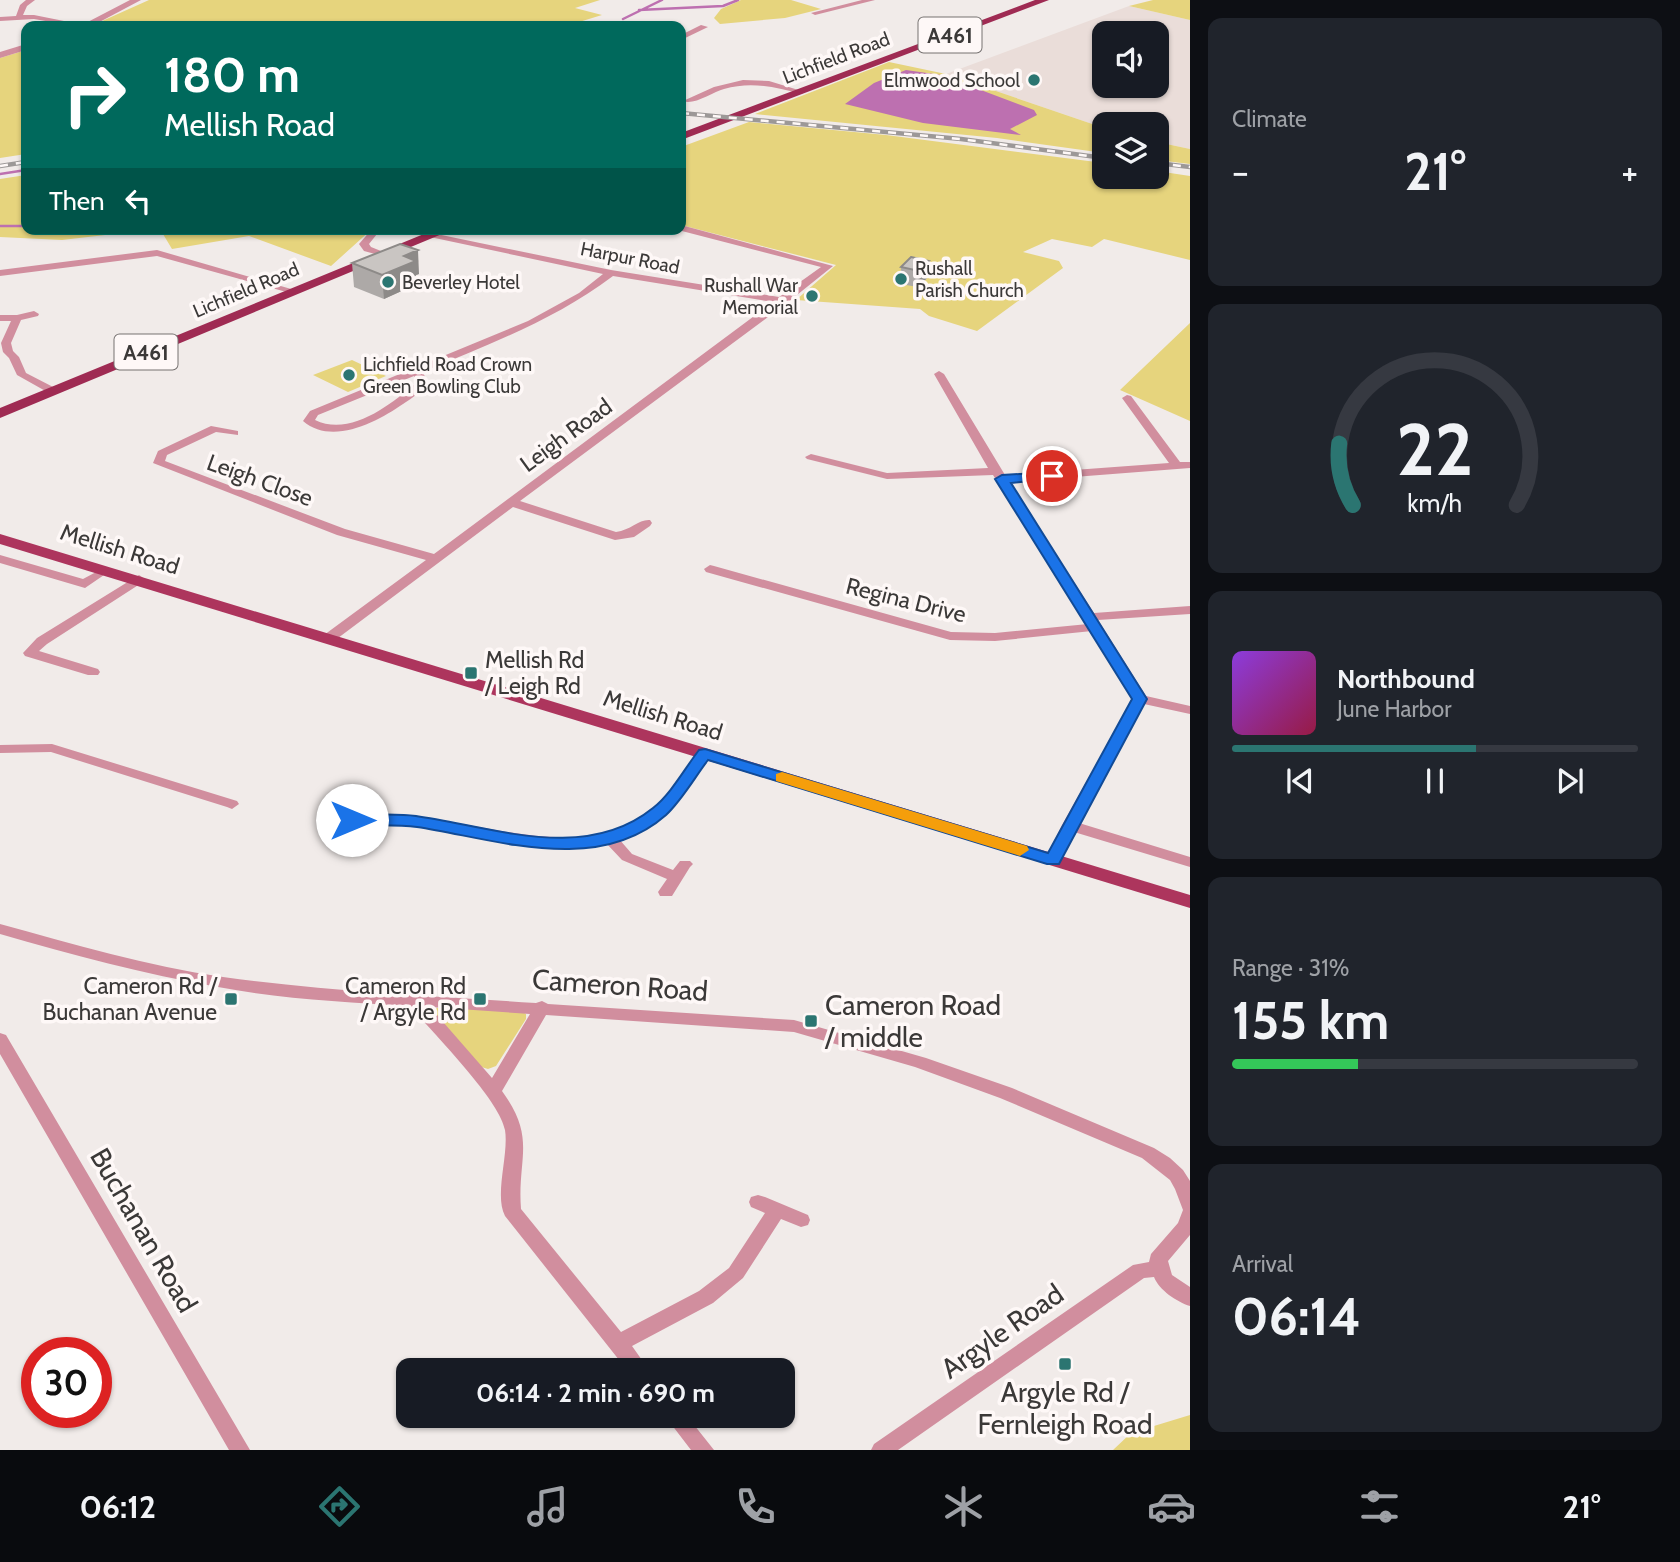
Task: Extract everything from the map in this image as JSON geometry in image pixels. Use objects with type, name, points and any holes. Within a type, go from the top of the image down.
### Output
[{"type":"highway","name":"Lichfield Road","points":[[686,135],[1044,0]]},
{"type":"highway","name":"Lichfield Road","points":[[0,413],[427,235]]},
{"type":"main road","name":"Mellish Road","points":[[0,539],[139,579],[1190,902]]},
{"type":"street","points":[[19,17],[24,5],[32,0]]},
{"type":"street","points":[[95,21],[137,0]]},
{"type":"street","points":[[815,13],[871,0]]},
{"type":"street","points":[[0,19],[19,17],[48,21]]},
{"type":"street","points":[[686,34],[704,27]]},
{"type":"street","points":[[0,55],[21,49]]},
{"type":"street","points":[[688,97],[745,80],[764,81],[801,92]]},
{"type":"street","name":"Leigh Road","points":[[329,638],[828,266],[686,229]]},
{"type":"street","points":[[372,235],[364,244],[367,249],[383,255]]},
{"type":"street","name":"Harpur Road","points":[[447,235],[611,273],[783,301]]},
{"type":"street","points":[[0,273],[157,253],[293,291]]},
{"type":"street","points":[[418,370],[422,382],[420,386],[353,427],[332,430],[309,421],[314,412],[554,313],[611,273]]},
{"type":"street","points":[[0,318],[34,314]]},
{"type":"street","points":[[17,318],[6,343],[8,352],[14,357],[22,374],[53,391]]},
{"type":"street","points":[[939,374],[1140,699],[1190,710]]},
{"type":"street","points":[[1127,398],[1184,466]]},
{"type":"street","points":[[1137,412],[1150,411]]},
{"type":"street","name":"Leigh Close","points":[[234,433],[215,428],[162,453],[159,463],[341,532],[434,558]]},
{"type":"street","points":[[811,457],[887,477],[999,475],[1184,466]]},
{"type":"street","points":[[510,502],[615,536],[631,534],[642,523]]},
{"type":"street","points":[[0,559],[85,584],[98,575]]},
{"type":"street","name":"Regina Drive","points":[[711,569],[950,636],[995,637],[1190,610]]},
{"type":"street","points":[[93,671],[30,653],[42,641],[139,579]]},
{"type":"street","points":[[1053,860],[1069,825],[1108,761],[1140,699]]},
{"type":"street","points":[[0,749],[52,748],[228,798]]},
{"type":"street","points":[[326,822],[353,814],[413,821],[540,844],[566,845],[610,838],[638,826],[661,810],[705,753]]},
{"type":"street","points":[[1069,825],[1190,862]]},
{"type":"street","points":[[610,838],[627,857],[675,877]]},
{"type":"street","points":[[666,892],[685,864]]},
{"type":"street","name":"Cameron Road","points":[[0,929],[83,953],[220,982],[320,994],[794,1026],[920,1062],[1006,1093],[1148,1153],[1171,1166],[1179,1175],[1190,1207]]},
{"type":"street","points":[[414,1000],[493,1091],[513,1123],[516,1153],[512,1212],[629,1358]]},
{"type":"street","points":[[493,1091],[542,1007]]},
{"type":"street","name":"Buchanan Road","points":[[0,1039],[240,1450]]},
{"type":"street","points":[[758,1202],[801,1220]]},
{"type":"street","points":[[617,1344],[706,1297],[736,1273],[776,1211]]},
{"type":"street","points":[[1190,1214],[1179,1237],[1162,1252],[1159,1269],[1164,1279],[1190,1298]]},
{"type":"street","name":"Argyle Road","points":[[881,1450],[1139,1270],[1159,1269]]},
{"type":"street","points":[[685,1428],[704,1450]]},
{"type":"shaded area","points":[[149,0],[600,0],[575,8],[602,15],[582,21],[102,21]]},
{"type":"shaded area","points":[[741,0],[791,0],[821,9],[785,18],[720,24],[714,18],[721,9]]},
{"type":"shaded area","points":[[1153,0],[1190,0],[1190,20],[1129,6]]},
{"type":"shaded area","name":"Elmwood School","points":[[1129,6],[1190,20],[1190,149],[1169,145],[1169,112],[1092,112],[1092,124],[946,74]]},
{"type":"shaded area","points":[[21,52],[21,155],[0,158],[0,58]]},
{"type":"shaded area","points":[[889,62],[946,74],[1092,124],[1092,151],[997,138],[755,114]]},
{"type":"shaded area","points":[[906,70],[941,75],[1034,110],[1037,115],[1010,129],[1021,135],[923,123],[845,104],[874,83]]},
{"type":"shaded area","points":[[749,122],[886,135],[1092,161],[1092,189],[1169,189],[1169,173],[1190,176],[1190,260],[1104,239],[1092,247],[1052,239],[1023,252],[1059,261],[1063,268],[977,331],[929,316],[920,309],[796,300],[836,265],[686,226],[686,145]]},
{"type":"shaded area","points":[[1169,145],[1190,149],[1190,164],[1169,161]]},
{"type":"shaded area","points":[[21,176],[21,235],[105,235],[62,240],[0,237],[0,179]]},
{"type":"shaded area","points":[[164,235],[365,235],[331,266],[249,236],[172,249]]},
{"type":"shaded area","points":[[1190,323],[1190,421],[1120,390]]},
{"type":"shaded area","name":"Lichfield Road Crown Green Bowling Club","points":[[352,360],[386,376],[348,392],[313,375]]},
{"type":"shaded area","points":[[441,1006],[519,1010],[526,1014],[526,1019],[496,1066],[488,1069],[478,1066],[434,1014],[435,1009]]},
{"type":"shaded area","points":[[1190,1415],[1190,1450],[1113,1450],[1131,1433]]},
{"type":"building","points":[[400,244],[418,250],[404,256],[416,261],[382,275],[352,263]]},
{"type":"building","points":[[911,257],[929,261],[919,271],[901,267]]},
{"type":"waterway","points":[[642,10],[662,0]]},
{"type":"waterway","points":[[642,10],[723,6],[738,0]]},
{"type":"waterway","points":[[623,19],[642,10]]},
{"type":"waterway","points":[[0,174],[21,171]]},
{"type":"waterway","points":[[0,226],[21,226]]},
{"type":"railway","points":[[686,113],[961,139],[1092,156]]},
{"type":"railway","points":[[0,166],[21,163]]},
{"type":"railway","points":[[1169,164],[1190,167]]},
{"type":"slow traffic","points":[[782,777],[1020,850]]},
{"type":"place","name":"Elmwood School","points":[[1034,80]]},
{"type":"place","name":"Rushall Parish Church","points":[[901,279]]},
{"type":"place","name":"Beverley Hotel","points":[[388,282]]},
{"type":"place","name":"Rushall War Memorial","points":[[812,296]]},
{"type":"place","name":"Lichfield Road Crown Green Bowling Club","points":[[349,375]]},
{"type":"place","name":"Mellish Rd / Leigh Rd","points":[[471,673]]},
{"type":"place","name":"Cameron Rd / Buchanan Avenue","points":[[231,999]]},
{"type":"place","name":"Cameron Rd / Argyle Rd","points":[[480,999]]},
{"type":"place","name":"Cameron Road / middle","points":[[811,1021]]},
{"type":"place","name":"Argyle Rd / Fernleigh Road","points":[[1065,1364]]},
{"type":"route","points":[[352,820],[413,821],[540,844],[593,842],[638,826],[661,810],[705,753],[1053,860],[1069,825],[1108,761],[1140,699],[1002,479],[1052,476]]}]
